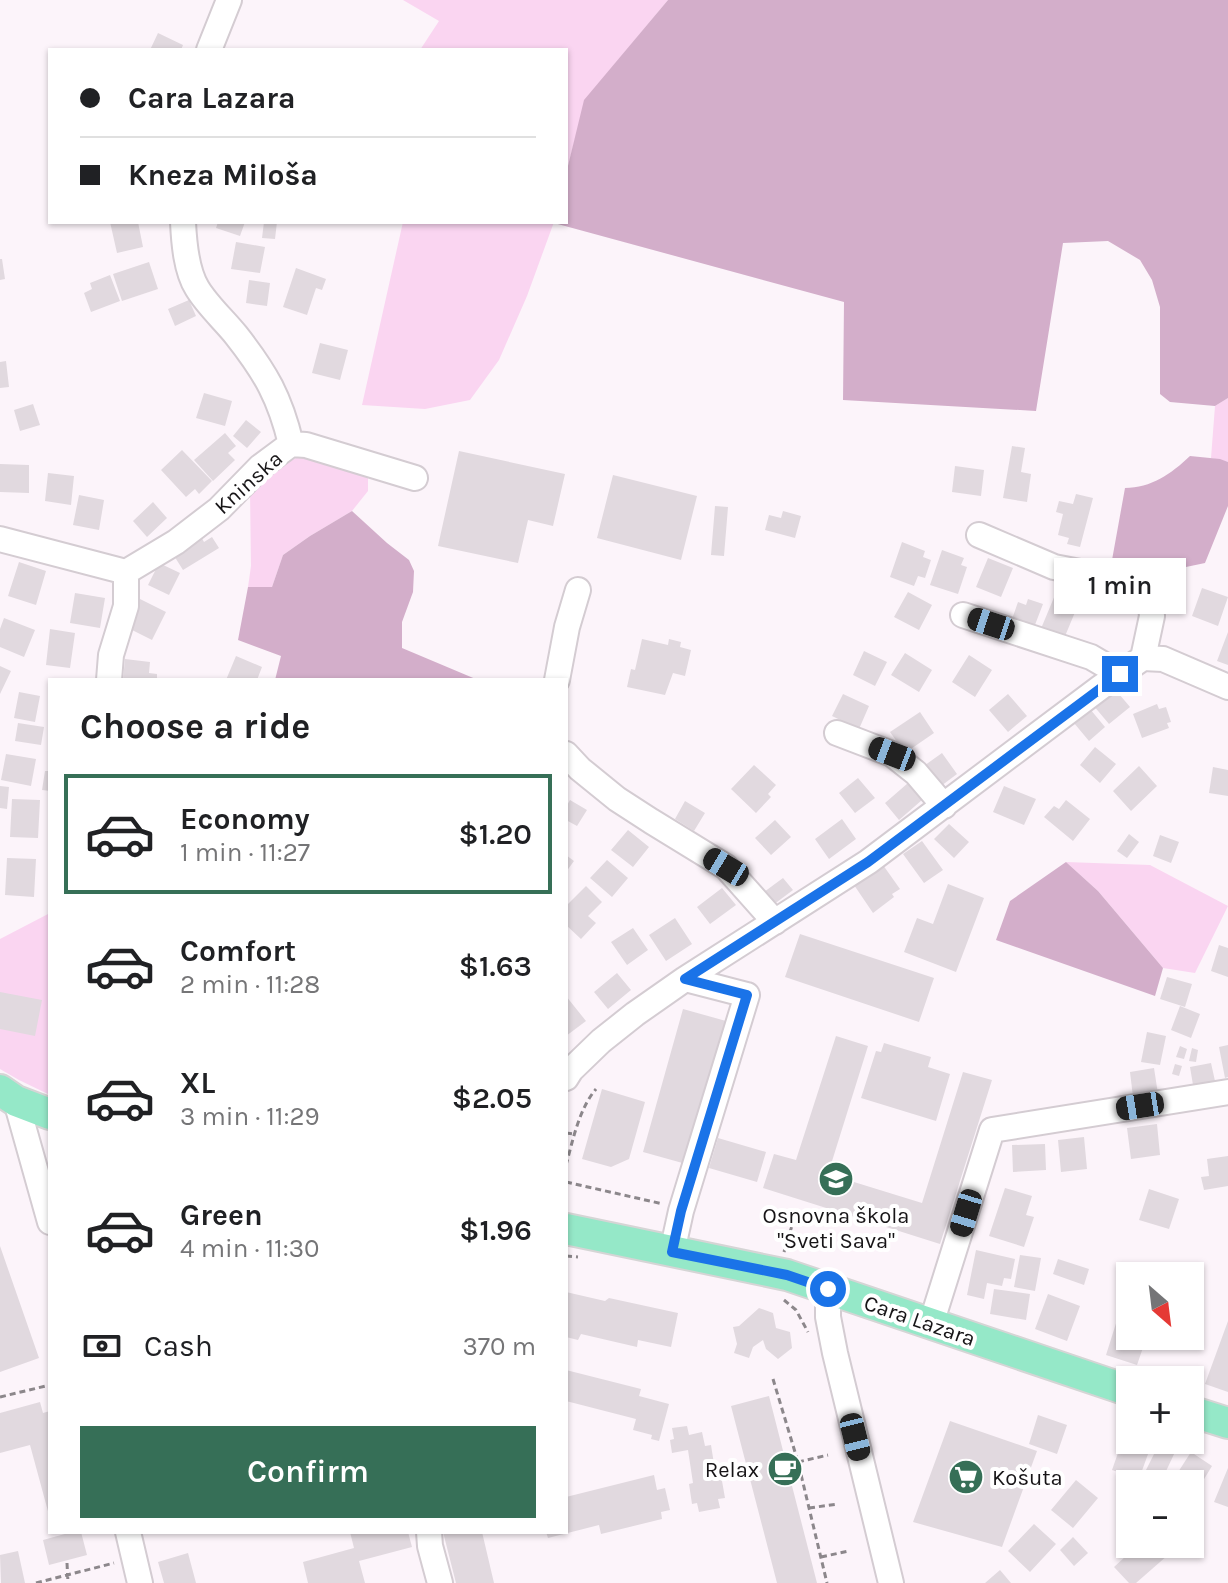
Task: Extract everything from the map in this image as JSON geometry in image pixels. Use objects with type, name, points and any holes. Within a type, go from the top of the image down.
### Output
[{"type":"main road","points":[[5,1095],[48,1113]]},
{"type":"main road","name":"Cara Lazara","points":[[568,1229],[787,1275],[1116,1386]]},
{"type":"main road","points":[[1204,1415],[1228,1423]]},
{"type":"street","points":[[210,48],[229,0]]},
{"type":"street","name":"Kninska","points":[[126,572],[176,542],[219,509],[260,467],[291,444],[283,412],[258,363],[196,287],[188,266],[183,224]]},
{"type":"street","points":[[291,444],[306,445],[415,478]]},
{"type":"street","points":[[979,535],[1054,567],[1137,583],[1150,597],[1152,616],[1143,658]]},
{"type":"street","points":[[0,539],[126,572],[126,606],[111,655],[109,678]]},
{"type":"street","points":[[557,678],[578,590]]},
{"type":"street","points":[[963,615],[1091,657],[1120,674]]},
{"type":"street","points":[[568,1075],[601,1041],[685,979],[868,862],[1143,658],[1163,659],[1228,687]]},
{"type":"street","points":[[837,733],[892,754],[916,773],[944,806]]},
{"type":"street","points":[[568,756],[617,799],[726,867],[775,922]]},
{"type":"street","points":[[672,1252],[681,1211],[747,995],[685,979]]},
{"type":"street","points":[[931,1324],[992,1130],[1228,1092]]},
{"type":"street","points":[[5,1095],[48,1216]]},
{"type":"street","points":[[828,1289],[828,1317],[835,1353],[891,1580]]},
{"type":"street","points":[[128,1534],[140,1583]]},
{"type":"street","points":[[429,1534],[440,1583]]},
{"type":"path","points":[[568,1158],[589,1098],[596,1089]]},
{"type":"path","points":[[568,1133],[575,1134]]},
{"type":"path","points":[[568,1182],[681,1211]]},
{"type":"path","points":[[568,1256],[584,1256]]},
{"type":"path","points":[[777,1297],[796,1310],[809,1337]]},
{"type":"path","points":[[773,1379],[798,1462],[827,1583]]},
{"type":"path","points":[[0,1397],[48,1385]]},
{"type":"path","points":[[798,1462],[828,1455]]},
{"type":"path","points":[[809,1508],[838,1504]]},
{"type":"path","points":[[821,1557],[849,1551]]},
{"type":"path","points":[[36,1583],[134,1558]]},
{"type":"path","points":[[67,1563],[68,1583]]},
{"type":"shaded area","points":[[403,0],[668,0],[585,100],[568,166],[568,48],[421,48],[439,21]]},
{"type":"shaded area","points":[[668,0],[1228,0],[1228,398],[1215,406],[1170,402],[1160,394],[1160,307],[1152,280],[1140,260],[1108,241],[1063,243],[1036,411],[843,400],[844,302],[558,224],[568,224],[568,166],[584,100]]},
{"type":"shaded area","points":[[403,224],[553,224],[499,360],[470,400],[425,409],[362,405]]},
{"type":"shaded area","points":[[1228,398],[1228,462],[1211,458],[1215,406]]},
{"type":"shaded area","points":[[304,454],[356,469],[368,477],[368,491],[352,511],[283,555],[272,587],[248,587],[251,566],[250,491],[280,466]]},
{"type":"shaded area","points":[[1190,456],[1228,462],[1228,506],[1205,563],[1167,571],[1112,560],[1125,488],[1143,486],[1160,479]]},
{"type":"shaded area","points":[[352,511],[409,560],[414,571],[413,592],[402,622],[402,648],[473,678],[276,678],[281,656],[238,640],[248,587],[272,587],[283,555]]},
{"type":"shaded area","points":[[1066,862],[1150,865],[1228,906],[1195,973],[1163,968],[1098,891]]},
{"type":"shaded area","points":[[1066,862],[1098,891],[1163,968],[1155,996],[996,940],[1010,901]]},
{"type":"shaded area","points":[[48,914],[48,1094],[0,1069],[0,939]]},
{"type":"building","points":[[158,33],[183,45],[182,48],[151,48]]},
{"type":"building","points":[[110,224],[138,224],[143,247],[117,253]]},
{"type":"building","points":[[217,224],[244,224],[240,236],[216,228]]},
{"type":"building","points":[[264,224],[277,224],[275,239],[262,238]]},
{"type":"building","points":[[236,242],[265,247],[260,273],[231,269]]},
{"type":"building","points":[[0,259],[5,279],[0,280]]},
{"type":"building","points":[[149,262],[158,289],[122,301],[113,274]]},
{"type":"building","points":[[296,268],[326,279],[322,290],[316,288],[307,315],[283,307]]},
{"type":"building","points":[[110,275],[120,301],[91,312],[84,293],[92,289],[90,283]]},
{"type":"building","points":[[249,280],[270,283],[267,306],[246,303]]},
{"type":"building","points":[[189,300],[196,316],[175,326],[168,309]]},
{"type":"building","points":[[320,343],[348,350],[340,380],[312,373]]},
{"type":"building","points":[[6,361],[9,387],[0,388],[0,362]]},
{"type":"building","points":[[204,393],[232,401],[225,426],[196,418]]},
{"type":"building","points":[[33,404],[40,425],[20,431],[14,410]]},
{"type":"building","points":[[246,420],[261,432],[247,448],[233,436]]},
{"type":"building","points":[[225,433],[236,446],[228,453],[235,460],[213,481],[194,460]]},
{"type":"building","points":[[1012,446],[1025,448],[1021,472],[1031,474],[1027,502],[1003,498]]},
{"type":"building","points":[[182,450],[212,481],[199,494],[195,489],[186,497],[161,470]]},
{"type":"building","points":[[459,451],[565,474],[553,526],[528,520],[518,563],[438,546]]},
{"type":"building","points":[[0,464],[29,465],[29,493],[0,492]]},
{"type":"building","points":[[955,466],[984,470],[981,496],[952,492]]},
{"type":"building","points":[[48,473],[74,476],[71,505],[45,501]]},
{"type":"building","points":[[613,475],[697,496],[681,560],[597,538]]},
{"type":"building","points":[[1076,494],[1093,498],[1080,547],[1067,544],[1069,538],[1058,535],[1063,514],[1056,512],[1059,501],[1073,504]]},
{"type":"building","points":[[79,495],[104,500],[99,530],[73,525]]},
{"type":"building","points":[[153,502],[167,518],[147,537],[133,521]]},
{"type":"building","points":[[715,506],[728,507],[724,556],[711,555]]},
{"type":"building","points":[[783,511],[801,516],[795,538],[765,530],[769,515],[781,518]]},
{"type":"building","points":[[199,533],[204,542],[212,537],[219,548],[183,570],[171,551]]},
{"type":"building","points":[[902,542],[925,551],[923,557],[931,560],[925,578],[918,576],[914,586],[890,577]]},
{"type":"building","points":[[942,550],[964,558],[961,565],[967,567],[958,594],[930,585]]},
{"type":"building","points":[[988,558],[1013,568],[1001,597],[976,587]]},
{"type":"building","points":[[19,562],[46,571],[36,605],[8,596]]},
{"type":"building","points":[[159,563],[180,573],[169,595],[148,585]]},
{"type":"building","points":[[1202,588],[1228,597],[1218,626],[1192,616]]},
{"type":"building","points":[[908,592],[932,605],[919,630],[894,617]]},
{"type":"building","points":[[75,593],[105,598],[100,628],[70,623]]},
{"type":"building","points":[[1055,595],[1078,605],[1063,641],[1040,631]]},
{"type":"building","points":[[140,599],[166,612],[152,640],[126,627]]},
{"type":"building","points":[[1028,599],[1043,604],[1033,630],[1011,622],[1018,602],[1026,605]]},
{"type":"building","points":[[4,618],[35,630],[24,657],[0,647],[0,629]]},
{"type":"building","points":[[50,629],[75,633],[70,668],[46,665]]},
{"type":"building","points":[[1228,632],[1228,665],[1217,661]]},
{"type":"building","points":[[642,639],[668,645],[669,639],[681,642],[680,647],[691,650],[685,676],[673,673],[665,695],[627,687],[631,669],[635,670]]},
{"type":"building","points":[[864,651],[887,662],[875,686],[853,675]]},
{"type":"building","points":[[905,653],[932,670],[919,692],[891,675]]},
{"type":"building","points":[[969,655],[992,670],[975,697],[952,682]]},
{"type":"building","points":[[236,656],[262,667],[258,678],[227,678]]},
{"type":"building","points":[[125,659],[150,662],[149,673],[157,674],[157,678],[123,678]]},
{"type":"building","points":[[0,666],[11,671],[0,694]]},
{"type":"building","points":[[1114,688],[1130,707],[1109,724],[1093,705]]},
{"type":"building","points":[[19,692],[40,696],[35,722],[14,718]]},
{"type":"building","points":[[843,694],[869,706],[859,729],[832,716]]},
{"type":"building","points":[[1008,694],[1027,716],[1008,732],[989,710]]},
{"type":"building","points":[[1157,704],[1159,709],[1166,707],[1171,722],[1167,723],[1169,728],[1142,738],[1133,714]]},
{"type":"building","points":[[1090,709],[1105,727],[1089,741],[1074,723]]},
{"type":"building","points":[[920,712],[934,733],[905,753],[890,732]]},
{"type":"building","points":[[18,723],[44,727],[41,745],[15,741]]},
{"type":"building","points":[[1095,747],[1116,764],[1100,783],[1080,765]]},
{"type":"building","points":[[942,753],[957,774],[937,789],[921,768]]},
{"type":"building","points":[[6,754],[36,759],[31,786],[1,780]]},
{"type":"building","points":[[754,765],[776,785],[768,794],[771,797],[756,813],[731,789]]},
{"type":"building","points":[[1139,766],[1157,786],[1131,811],[1113,791]]},
{"type":"building","points":[[1213,767],[1228,770],[1228,796],[1209,793]]},
{"type":"building","points":[[45,771],[48,771],[48,791],[42,790]]},
{"type":"building","points":[[858,778],[875,798],[855,813],[839,793]]},
{"type":"building","points":[[908,783],[922,800],[899,820],[885,803]]},
{"type":"building","points":[[0,786],[9,787],[7,809],[0,808]]},
{"type":"building","points":[[1004,786],[1036,799],[1024,825],[993,812]]},
{"type":"building","points":[[12,799],[40,800],[38,838],[10,837]]},
{"type":"building","points":[[570,800],[587,810],[577,826],[568,821]]},
{"type":"building","points":[[1066,800],[1090,819],[1073,841],[1044,817],[1054,806],[1059,809]]},
{"type":"building","points":[[685,801],[705,813],[694,831],[675,819]]},
{"type":"building","points":[[842,819],[856,839],[829,859],[815,839]]},
{"type":"building","points":[[775,820],[791,837],[771,855],[755,838]]},
{"type":"building","points":[[949,824],[969,842],[954,858],[934,839]]},
{"type":"building","points":[[628,830],[649,847],[633,867],[611,850]]},
{"type":"building","points":[[1129,834],[1139,842],[1127,858],[1117,851]]},
{"type":"building","points":[[1160,835],[1179,842],[1171,863],[1153,856]]},
{"type":"building","points":[[922,841],[943,870],[924,883],[903,854]]},
{"type":"building","points":[[7,858],[36,859],[34,897],[5,895]]},
{"type":"building","points":[[607,860],[628,878],[612,897],[590,878]]},
{"type":"building","points":[[883,865],[900,889],[873,913],[854,885]]},
{"type":"building","points":[[783,878],[793,890],[769,908],[760,895]]},
{"type":"building","points":[[948,884],[984,898],[956,972],[904,952],[917,918],[933,924]]},
{"type":"building","points":[[586,886],[602,902],[588,916],[596,923],[581,939],[568,927],[568,904]]},
{"type":"building","points":[[722,888],[736,905],[710,924],[697,907]]},
{"type":"building","points":[[675,918],[692,944],[666,961],[649,935]]},
{"type":"building","points":[[633,928],[648,950],[627,965],[611,942]]},
{"type":"building","points":[[800,934],[934,978],[919,1022],[785,977]]},
{"type":"building","points":[[1219,945],[1228,948],[1228,977],[1211,971]]},
{"type":"building","points":[[617,973],[631,990],[608,1009],[594,992]]},
{"type":"building","points":[[1167,977],[1192,984],[1185,1007],[1160,999]]},
{"type":"building","points":[[0,992],[42,1000],[35,1036],[0,1029]]},
{"type":"building","points":[[568,998],[586,1021],[568,1034]]},
{"type":"building","points":[[1180,1006],[1200,1014],[1191,1038],[1171,1030]]},
{"type":"building","points":[[683,1009],[726,1021],[686,1164],[643,1152]]},
{"type":"building","points":[[1147,1032],[1166,1036],[1160,1065],[1141,1062]]},
{"type":"building","points":[[836,1036],[868,1046],[828,1174],[922,1203],[963,1072],[992,1080],[940,1244],[763,1188],[774,1154],[796,1160]]},
{"type":"building","points":[[884,1043],[931,1057],[928,1067],[950,1074],[936,1121],[861,1098],[876,1051],[881,1052]]},
{"type":"building","points":[[1228,1045],[1228,1077],[1225,1078],[1219,1047]]},
{"type":"building","points":[[1180,1046],[1187,1049],[1184,1059],[1176,1057]]},
{"type":"building","points":[[1192,1048],[1198,1050],[1196,1062],[1189,1061]]},
{"type":"building","points":[[1211,1063],[1215,1081],[1193,1085],[1190,1067]]},
{"type":"building","points":[[1175,1064],[1182,1066],[1179,1076],[1172,1074]]},
{"type":"building","points":[[1154,1068],[1158,1094],[1133,1097],[1130,1072]]},
{"type":"building","points":[[602,1089],[645,1102],[629,1159],[611,1167],[582,1159]]},
{"type":"building","points":[[1157,1124],[1160,1155],[1131,1159],[1127,1128]]},
{"type":"building","points":[[1084,1137],[1087,1169],[1061,1172],[1058,1140]]},
{"type":"building","points":[[718,1138],[766,1152],[757,1182],[709,1168]]},
{"type":"building","points":[[1045,1144],[1046,1170],[1013,1172],[1012,1145]]},
{"type":"building","points":[[1228,1156],[1228,1186],[1204,1190],[1201,1177],[1209,1176],[1207,1159]]},
{"type":"building","points":[[1005,1188],[1032,1196],[1026,1215],[1034,1217],[1024,1247],[989,1236]]},
{"type":"building","points":[[1149,1189],[1179,1199],[1169,1229],[1139,1220]]},
{"type":"building","points":[[0,1246],[39,1358],[0,1372]]},
{"type":"building","points":[[976,1250],[1015,1259],[1011,1279],[1004,1278],[1002,1286],[987,1283],[984,1299],[967,1295]]},
{"type":"building","points":[[1020,1255],[1041,1258],[1035,1291],[1014,1287]]},
{"type":"building","points":[[1058,1259],[1089,1269],[1084,1285],[1053,1274]]},
{"type":"building","points":[[994,1289],[1030,1294],[1026,1320],[990,1314]]},
{"type":"building","points":[[568,1292],[678,1313],[671,1347],[638,1340],[637,1347],[581,1334],[578,1340],[568,1338]]},
{"type":"building","points":[[1048,1294],[1080,1306],[1067,1341],[1035,1329]]},
{"type":"building","points":[[759,1308],[773,1313],[776,1328],[790,1332],[792,1348],[778,1359],[766,1349],[763,1340],[753,1347],[749,1358],[734,1353],[737,1344],[733,1327],[739,1326]]},
{"type":"building","points":[[1228,1321],[1228,1392],[1205,1384]]},
{"type":"building","points":[[1116,1323],[1116,1350],[1142,1350],[1137,1365],[1106,1355]]},
{"type":"building","points":[[568,1371],[641,1389],[639,1396],[669,1404],[659,1441],[651,1439],[652,1435],[633,1430],[636,1419],[568,1402]]},
{"type":"building","points":[[769,1396],[817,1583],[777,1583],[731,1406]]},
{"type":"building","points":[[40,1402],[43,1413],[48,1412],[48,1511],[30,1445],[0,1453],[0,1413]]},
{"type":"building","points":[[1038,1415],[1067,1425],[1057,1454],[1029,1444]]},
{"type":"building","points":[[950,1421],[1037,1451],[1002,1547],[913,1522]]},
{"type":"building","points":[[687,1426],[689,1435],[702,1432],[705,1446],[711,1445],[714,1464],[719,1464],[725,1498],[718,1499],[720,1508],[699,1512],[697,1503],[692,1504],[689,1484],[693,1483],[688,1450],[672,1453],[670,1440],[674,1439],[672,1428]]},
{"type":"building","points":[[1118,1454],[1148,1454],[1142,1470],[1112,1470]]},
{"type":"building","points":[[1154,1454],[1174,1454],[1167,1470],[1146,1470]]},
{"type":"building","points":[[1190,1454],[1212,1466],[1204,1479],[1204,1470],[1179,1470]]},
{"type":"building","points":[[1228,1468],[1228,1507],[1214,1502]]},
{"type":"building","points":[[654,1475],[657,1490],[665,1488],[670,1510],[661,1512],[662,1519],[601,1534],[599,1525],[568,1533],[568,1496]]},
{"type":"building","points":[[1076,1480],[1098,1498],[1073,1528],[1051,1510]]},
{"type":"building","points":[[1034,1524],[1056,1544],[1030,1572],[1008,1551]]},
{"type":"building","points":[[65,1534],[82,1534],[87,1555],[49,1565],[43,1540]]},
{"type":"building","points":[[350,1534],[409,1534],[412,1547],[359,1561],[365,1583],[308,1583],[303,1562],[354,1548]]},
{"type":"building","points":[[444,1534],[482,1534],[494,1583],[456,1583]]},
{"type":"building","points":[[1073,1537],[1088,1553],[1074,1566],[1060,1550]]},
{"type":"building","points":[[18,1551],[25,1583],[1,1583],[0,1555]]},
{"type":"building","points":[[188,1553],[196,1583],[164,1583],[158,1562]]},
{"type":"building","points":[[1124,1558],[1165,1558],[1136,1583],[1129,1583],[1114,1567]]},
{"type":"building","points":[[1000,1570],[1011,1583],[985,1583]]},
{"type":"place","name":"Osnovna škola \"Sveti Sava\"","points":[[836,1179]]},
{"type":"place","name":"Relax","points":[[785,1469]]},
{"type":"place","name":"Košuta","points":[[966,1477]]},
{"type":"route","points":[[828,1289],[787,1275],[672,1252],[681,1211],[747,995],[685,979],[868,862],[1120,674]]}]
